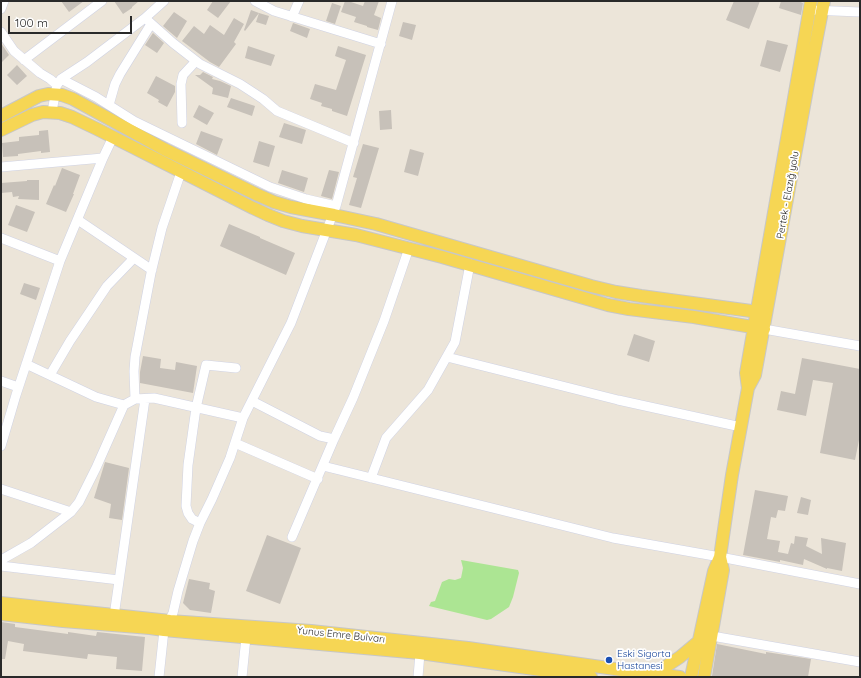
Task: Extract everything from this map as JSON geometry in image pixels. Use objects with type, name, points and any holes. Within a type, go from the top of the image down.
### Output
[{"type":"main road","name":"Pertek - Elazığ yolu","points":[[720,557],[732,474],[748,388],[746,373],[759,328],[811,5]]},
{"type":"main road","name":"Pertek - Elazığ yolu","points":[[761,312],[823,6]]},
{"type":"main road","points":[[1,116],[39,96],[48,94],[57,86],[73,99],[164,149],[274,202],[291,207],[335,210],[376,224],[591,286],[641,296],[761,312]]},
{"type":"main road","points":[[1,130],[32,115],[43,112],[60,113],[72,117],[268,216],[283,221],[327,231],[356,235],[470,264],[608,305],[759,328]]},
{"type":"main road","points":[[704,677],[723,570],[720,557]]},
{"type":"main road","points":[[691,677],[714,571],[720,557]]},
{"type":"main road","name":"Yunus Emre Bulvarı","points":[[1,603],[114,616],[167,626],[246,637],[420,653],[591,677]]},
{"type":"main road","name":"Yunus Emre Bulvarı","points":[[1,614],[62,621],[150,628],[167,626],[311,631],[468,648],[680,677]]},
{"type":"main road","points":[[652,674],[680,658],[699,641]]},
{"type":"street","points":[[1,9],[4,1]]},
{"type":"street","points":[[24,60],[102,1]]},
{"type":"street","points":[[110,105],[115,84],[120,74],[148,21],[164,1]]},
{"type":"street","points":[[255,1],[274,11],[381,44]]},
{"type":"street","points":[[292,16],[299,1]]},
{"type":"street","points":[[159,677],[167,626],[173,613],[193,541],[235,443],[243,418],[291,323],[335,210],[392,1]]},
{"type":"street","points":[[811,5],[860,12]]},
{"type":"street","points":[[148,21],[200,64],[240,84],[263,99],[277,111],[354,143]]},
{"type":"street","points":[[52,112],[57,86],[87,62],[148,21]]},
{"type":"street","points":[[1,32],[14,51],[57,86],[82,89],[140,124],[270,187],[335,210]]},
{"type":"street","points":[[182,123],[181,84],[183,74],[196,61]]},
{"type":"street","points":[[1,446],[18,387],[60,261],[103,158],[113,138]]},
{"type":"street","points":[[1,167],[103,158]]},
{"type":"street","points":[[134,399],[135,357],[152,270],[162,228],[181,172]]},
{"type":"street","points":[[78,220],[152,270]]},
{"type":"street","points":[[1,239],[60,261]]},
{"type":"street","points":[[292,537],[353,398],[384,321],[408,248]]},
{"type":"street","points":[[50,375],[106,286],[134,258]]},
{"type":"street","points":[[371,478],[386,438],[428,390],[456,342],[470,264]]},
{"type":"street","points":[[759,328],[860,346]]},
{"type":"street","points":[[447,357],[618,400],[741,427]]},
{"type":"street","points":[[26,364],[96,397],[124,405]]},
{"type":"street","points":[[200,523],[192,519],[186,506],[188,465],[196,408],[206,365],[236,368]]},
{"type":"street","points":[[1,381],[18,387]]},
{"type":"street","points":[[1,560],[31,543],[71,512],[79,502],[96,468],[124,405],[134,399],[154,398],[243,418]]},
{"type":"street","points":[[114,616],[145,399]]},
{"type":"street","points":[[252,401],[320,436],[334,439]]},
{"type":"street","points":[[235,443],[318,479]]},
{"type":"street","points":[[323,466],[613,538],[860,584]]},
{"type":"street","points":[[1,489],[71,512]]},
{"type":"street","points":[[1,566],[119,580]]},
{"type":"street","points":[[712,636],[860,662]]},
{"type":"street","points":[[242,677],[246,637]]},
{"type":"street","points":[[418,677],[420,653]]},
{"type":"shaded area","points":[[424,660],[547,677],[423,677]]},
{"type":"green space","points":[[461,560],[518,570],[519,573],[509,607],[487,620],[429,606],[431,602],[435,601],[442,582],[449,579],[455,580],[461,578],[463,568]]},
{"type":"building","points":[[61,1],[84,1],[69,12]]},
{"type":"building","points":[[114,1],[139,1],[123,14]]},
{"type":"building","points":[[213,1],[231,1],[218,18],[207,10]]},
{"type":"building","points":[[345,1],[363,6],[365,1],[379,1],[374,15],[381,18],[378,30],[354,22],[356,17],[341,12]]},
{"type":"building","points":[[734,1],[760,1],[749,29],[726,20]]},
{"type":"building","points":[[781,1],[798,1],[803,3],[801,15],[779,8]]},
{"type":"building","points":[[332,3],[341,6],[335,24],[326,21]]},
{"type":"building","points":[[251,10],[259,13],[245,31],[244,30]]},
{"type":"building","points":[[174,12],[187,21],[177,38],[163,26]]},
{"type":"building","points":[[259,13],[269,16],[266,25],[256,22]]},
{"type":"building","points":[[234,18],[244,24],[234,42],[236,44],[219,67],[182,41],[194,26],[204,34],[210,25],[224,35]]},
{"type":"building","points":[[403,22],[416,25],[412,40],[399,36]]},
{"type":"building","points":[[293,23],[310,29],[307,38],[290,31]]},
{"type":"building","points":[[153,33],[164,43],[157,53],[145,45]]},
{"type":"building","points":[[767,40],[788,45],[780,72],[760,66]]},
{"type":"building","points":[[1,43],[9,55],[1,63]]},
{"type":"building","points":[[248,46],[275,55],[271,66],[245,58]]},
{"type":"building","points":[[338,46],[366,55],[347,116],[321,106],[322,103],[310,99],[315,84],[336,90],[346,60],[335,56]]},
{"type":"building","points":[[17,65],[27,76],[17,85],[7,75]]},
{"type":"building","points":[[203,72],[213,77],[212,79],[231,86],[228,98],[212,94],[213,88],[195,75],[200,75]]},
{"type":"building","points":[[156,76],[175,86],[175,92],[167,107],[147,93]]},
{"type":"building","points":[[231,98],[255,106],[252,116],[227,107]]},
{"type":"building","points":[[199,105],[214,113],[207,125],[193,117]]},
{"type":"building","points":[[391,110],[392,129],[380,130],[379,111]]},
{"type":"building","points":[[284,123],[306,130],[302,144],[279,137]]},
{"type":"building","points":[[48,130],[50,152],[41,153],[41,151],[18,154],[18,156],[3,157],[2,143],[19,141],[19,137],[39,135],[39,131]]},
{"type":"building","points":[[201,131],[223,139],[217,155],[196,144]]},
{"type":"building","points":[[259,141],[275,146],[269,167],[253,162]]},
{"type":"building","points":[[363,144],[379,148],[361,208],[349,205],[357,178],[353,177]]},
{"type":"building","points":[[410,149],[424,153],[418,176],[404,172]]},
{"type":"building","points":[[62,168],[80,175],[66,212],[46,204]]},
{"type":"building","points":[[282,170],[308,178],[304,192],[278,183]]},
{"type":"building","points":[[329,170],[339,172],[332,199],[321,196]]},
{"type":"building","points":[[39,180],[39,200],[18,199],[19,196],[13,197],[12,192],[1,193],[1,183]]},
{"type":"building","points":[[16,205],[35,212],[27,232],[8,225]]},
{"type":"building","points":[[229,224],[295,253],[286,275],[220,246]]},
{"type":"building","points":[[24,283],[40,288],[36,300],[20,294]]},
{"type":"building","points":[[634,334],[655,341],[649,362],[627,355]]},
{"type":"building","points":[[143,356],[161,359],[160,368],[175,370],[176,362],[197,366],[193,393],[140,383],[140,372]]},
{"type":"building","points":[[802,358],[860,369],[860,435],[855,460],[820,453],[833,383],[813,380],[806,416],[777,410],[781,391],[795,394]]},
{"type":"building","points":[[105,462],[129,468],[122,520],[109,518],[111,504],[94,498]]},
{"type":"building","points":[[755,490],[788,496],[785,511],[778,510],[776,518],[771,517],[767,539],[780,541],[778,552],[788,554],[791,543],[794,544],[795,536],[808,538],[806,546],[822,554],[821,538],[846,543],[842,571],[827,569],[804,559],[803,565],[743,555]]},
{"type":"building","points":[[801,497],[811,500],[808,515],[797,513]]},
{"type":"building","points":[[267,535],[301,548],[280,604],[246,591]]},
{"type":"building","points":[[189,579],[210,583],[209,589],[215,591],[211,613],[190,610],[183,603]]},
{"type":"building","points":[[1,622],[15,624],[15,627],[68,634],[68,632],[96,636],[97,632],[145,637],[142,671],[116,669],[117,657],[88,654],[87,659],[23,651],[24,644],[8,641],[5,659],[1,659]]},
{"type":"building","points":[[717,644],[766,654],[766,652],[811,659],[808,677],[712,676]]},
{"type":"place","name":"Eski Sigorta Hastanesi","points":[[609,660]]}]
